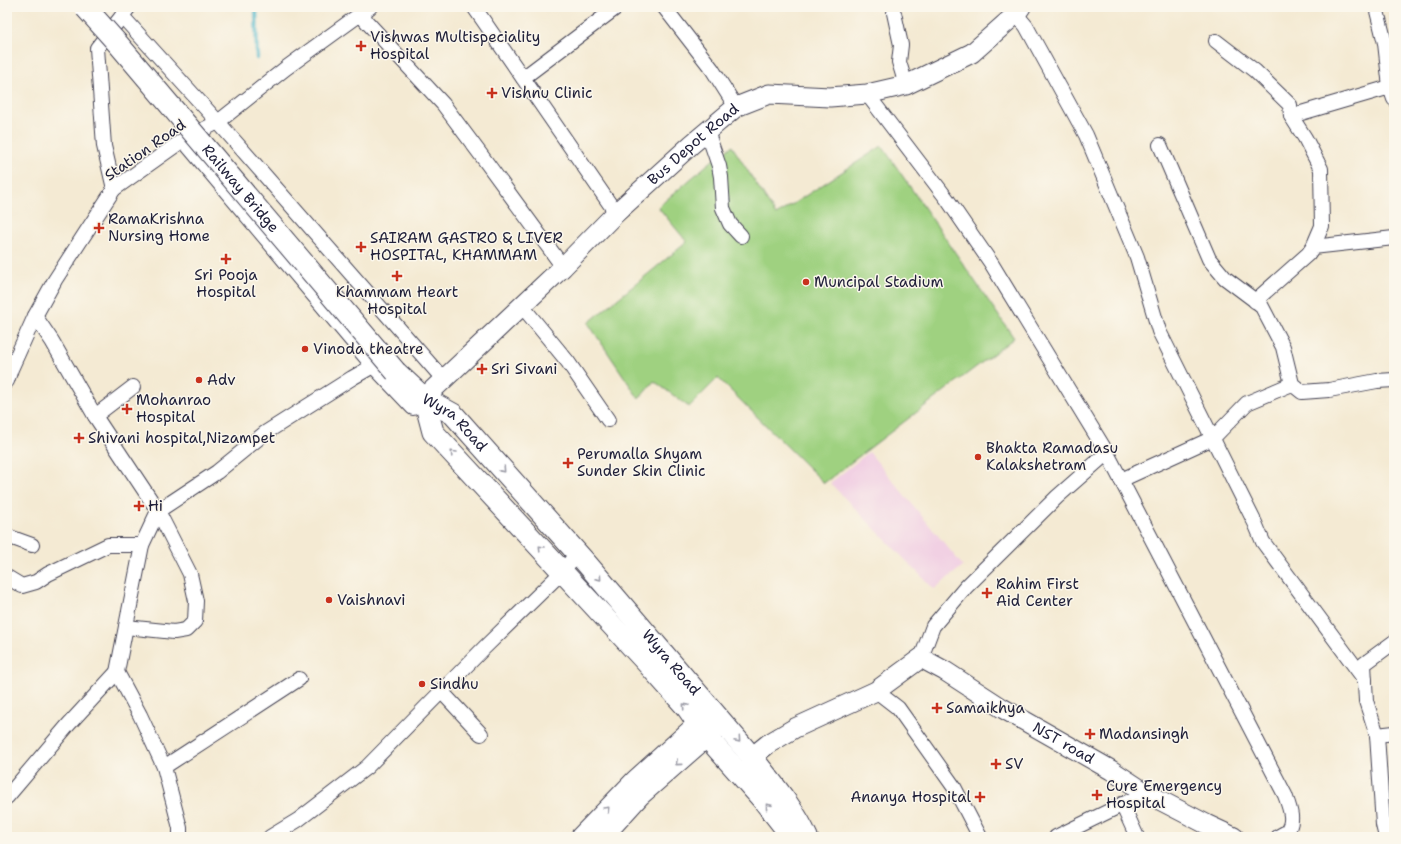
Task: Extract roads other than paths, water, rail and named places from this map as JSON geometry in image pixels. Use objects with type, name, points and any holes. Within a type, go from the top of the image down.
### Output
[{"type":"main road","name":"Railway Bridge","points":[[85,7],[119,45],[396,372],[424,398]]},
{"type":"main road","name":"Wyra Road","points":[[424,398],[453,414],[576,553],[710,723],[763,800],[792,837]]},
{"type":"main road","name":"Wyra Road","points":[[424,398],[433,432],[563,571],[688,709],[710,723],[752,757],[794,814],[807,837]]},
{"type":"street","points":[[474,7],[616,213]]},
{"type":"street","points":[[523,78],[617,7]]},
{"type":"street","points":[[664,7],[712,70],[736,107]]},
{"type":"street","points":[[1291,116],[1392,93],[1385,43],[1376,7]]},
{"type":"street","points":[[364,9],[366,21],[443,104],[563,267]]},
{"type":"street","name":"Station Road","points":[[7,381],[35,316],[55,280],[114,189],[183,140],[218,122],[364,9]]},
{"type":"street","points":[[1018,10],[1086,134],[1137,257],[1159,331],[1255,523],[1263,542],[1365,680]]},
{"type":"street","name":"Bus Depot Road","points":[[424,398],[563,267],[616,213],[736,107],[769,94],[830,97],[867,94],[906,85],[972,53],[1018,10]]},
{"type":"street","points":[[114,189],[104,146],[98,48],[126,11],[218,122],[444,380]]},
{"type":"street","points":[[894,13],[901,46],[900,62],[906,85]]},
{"type":"street","points":[[1216,41],[1255,71],[1290,105],[1291,116],[1305,138],[1321,169],[1322,226],[1313,247],[1308,254],[1255,300]]},
{"type":"street","points":[[867,94],[947,198],[991,264],[1107,453],[1285,795],[1290,809],[1291,822],[1286,832],[1278,837]]},
{"type":"street","points":[[707,132],[720,172],[723,208],[730,224],[741,236]]},
{"type":"street","points":[[183,140],[373,366],[413,408],[424,398]]},
{"type":"street","points":[[1160,145],[1209,259],[1225,278],[1261,305],[1283,347],[1292,384],[1302,392],[1329,390],[1377,380],[1394,380]]},
{"type":"street","points":[[1313,247],[1394,238]]},
{"type":"street","points":[[522,306],[568,362],[608,420]]},
{"type":"street","points":[[35,316],[52,341],[95,416],[158,511],[190,574],[196,601],[195,621],[186,630],[174,632],[126,627]]},
{"type":"street","points":[[7,797],[74,718],[117,672],[142,545],[158,511],[217,472],[265,433],[373,366]]},
{"type":"street","points":[[1121,480],[1213,438],[1247,403],[1292,384]]},
{"type":"street","points":[[95,416],[133,387]]},
{"type":"street","points":[[752,757],[768,744],[795,728],[876,690],[921,658],[933,626],[966,588],[1057,497],[1107,453]]},
{"type":"street","points":[[7,536],[32,545]]},
{"type":"street","points":[[7,577],[22,586],[36,582],[48,574],[108,545],[142,545]]},
{"type":"street","points":[[270,837],[298,820],[367,767],[441,690],[563,571],[576,553]]},
{"type":"street","points":[[1386,837],[1383,825],[1377,736],[1366,701],[1364,664],[1394,642]]},
{"type":"street","name":"NST road","points":[[921,658],[945,671],[1002,708],[1111,770],[1146,792],[1234,837]]},
{"type":"street","points":[[117,672],[140,715],[164,767],[177,834]]},
{"type":"street","points":[[164,767],[299,679]]},
{"type":"street","points":[[441,690],[481,734]]},
{"type":"street","points":[[876,690],[898,708],[933,757],[954,787],[980,837]]},
{"type":"street","points":[[580,837],[635,780],[710,723]]},
{"type":"street","points":[[603,837],[710,723]]},
{"type":"street","points":[[1377,736],[1394,733]]},
{"type":"street","points":[[1056,837],[1146,792]]},
{"type":"street","points":[[1122,804],[1137,837]]},
{"type":"waterway","points":[[256,7],[257,58]]},
{"type":"place","name":"Vishwas Multispeciality Hospital","points":[[361,46]]},
{"type":"place","name":"Vishnu Clinic","points":[[492,93]]},
{"type":"place","name":"RamaKrishna Nursing Home","points":[[99,228]]},
{"type":"place","name":"SAIRAM GASTRO & LIVER HOSPITAL, KHAMMAM","points":[[361,247]]},
{"type":"place","name":"Sri Pooja Hospital","points":[[226,259]]},
{"type":"place","name":"Khammam Heart Hospital","points":[[397,276]]},
{"type":"place","name":"Muncipal Stadium","points":[[806,282]]},
{"type":"place","name":"Vinoda theatre","points":[[305,349]]},
{"type":"place","name":"Sri Sivani","points":[[482,369]]},
{"type":"place","name":"Adv","points":[[199,380]]},
{"type":"place","name":"Mohanrao Hospital","points":[[127,409]]},
{"type":"place","name":"Shivani hospital,Nizampet","points":[[79,438]]},
{"type":"place","name":"Bhakta Ramadasu Kalakshetram","points":[[978,457]]},
{"type":"place","name":"Perumalla Shyam Sunder Skin Clinic","points":[[568,463]]},
{"type":"place","name":"Hi","points":[[139,506]]},
{"type":"place","name":"Rahim First Aid Center","points":[[987,593]]},
{"type":"place","name":"Vaishnavi","points":[[329,600]]},
{"type":"place","name":"Sindhu","points":[[422,684]]},
{"type":"place","name":"Samaikhya","points":[[937,708]]},
{"type":"place","name":"Madansingh","points":[[1090,734]]},
{"type":"place","name":"SV","points":[[996,764]]},
{"type":"place","name":"Cure Emergency Hospital","points":[[1097,795]]},
{"type":"place","name":"Ananya Hospital","points":[[980,797]]}]
